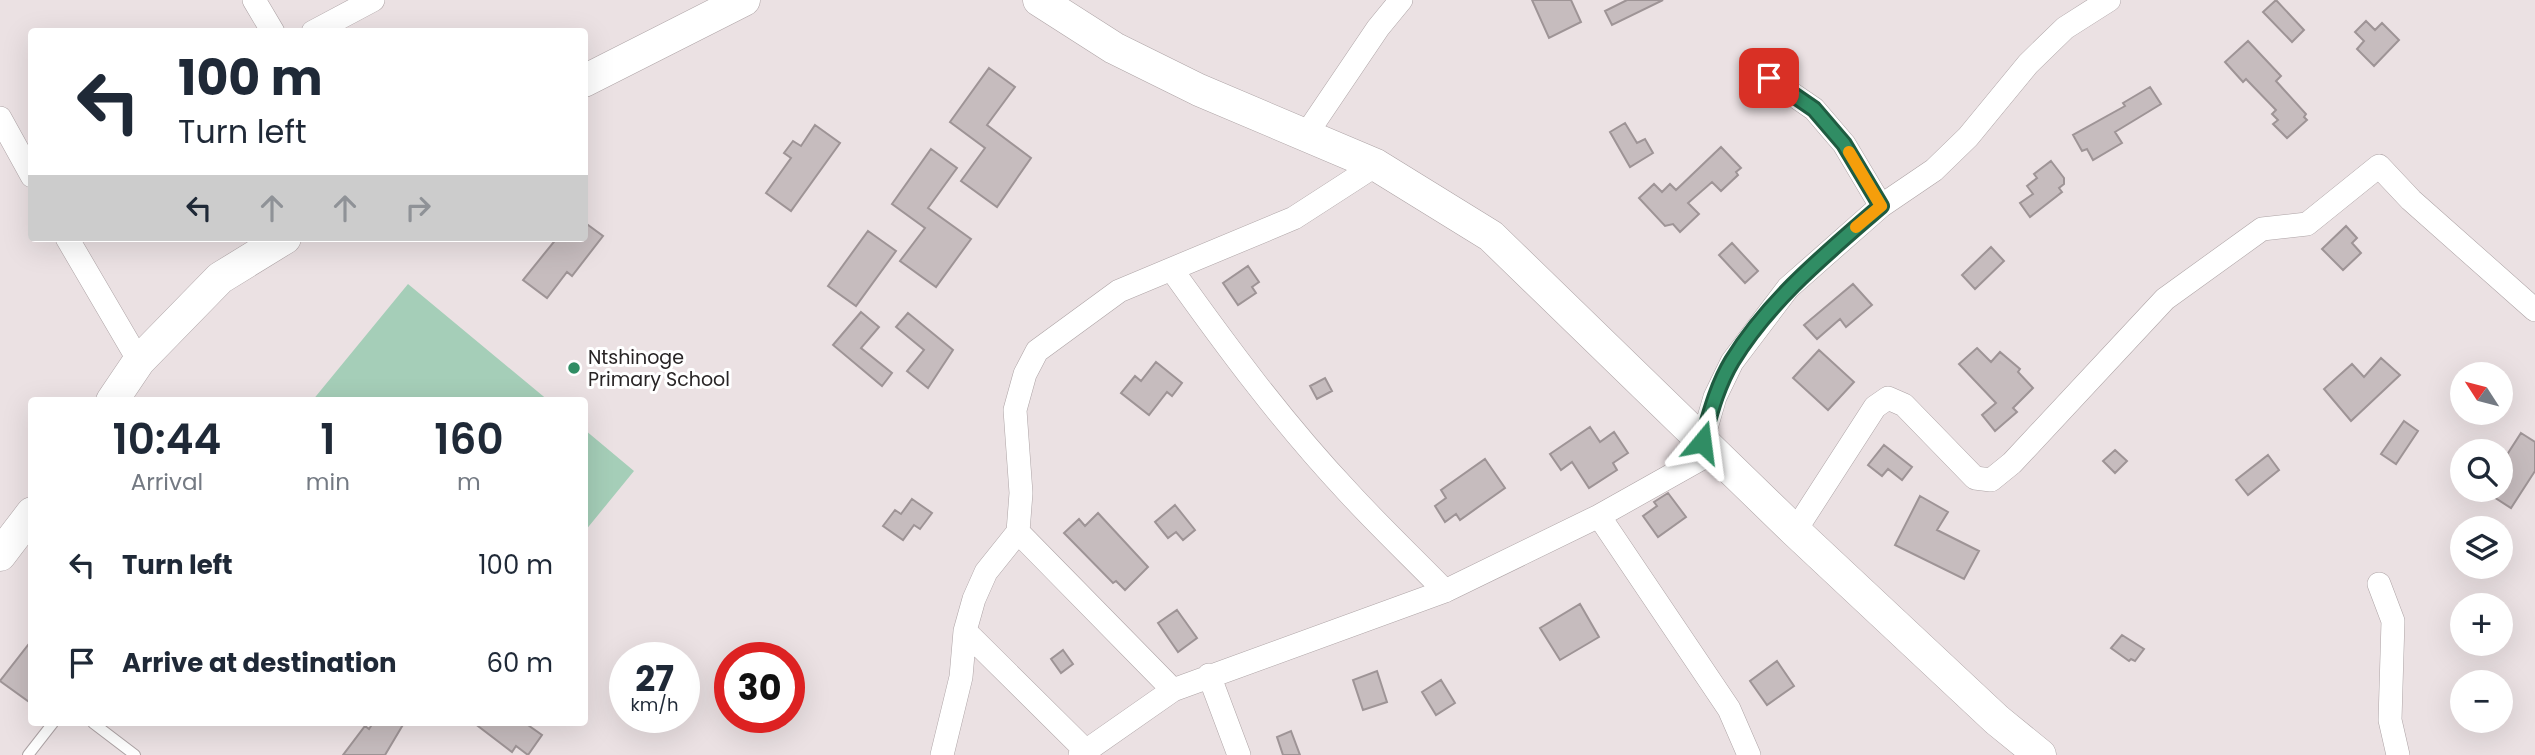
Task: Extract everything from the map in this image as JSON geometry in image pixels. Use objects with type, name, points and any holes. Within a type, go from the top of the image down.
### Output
[{"type":"street","points":[[254,0],[271,28]]},
{"type":"street","points":[[320,28],[373,0]]},
{"type":"street","points":[[588,79],[744,0]]},
{"type":"street","points":[[1039,0],[1114,48],[1305,136],[1376,165],[1491,236],[1795,531],[1997,720],[2040,755]]},
{"type":"street","points":[[1305,136],[1378,28],[1401,0]]},
{"type":"street","points":[[965,631],[1083,753],[1173,690],[1445,591],[1599,516],[1708,447],[1715,397],[1732,362],[1788,288],[1881,206],[1934,170],[1968,136],[2028,64],[2065,28],[2109,0]]},
{"type":"street","points":[[1769,78],[1821,118],[1844,144],[1881,206]]},
{"type":"street","points":[[0,118],[28,169]]},
{"type":"street","points":[[942,755],[961,677],[965,631],[974,599],[986,572],[1018,531],[1021,494],[1015,410],[1025,374],[1037,351],[1119,291],[1294,218],[1376,165]]},
{"type":"street","points":[[1795,531],[1845,450],[1881,402],[1888,398],[1904,405],[1975,478],[1991,480],[2012,463],[2165,299],[2262,229],[2307,224],[2379,166],[2411,200],[2535,310]]},
{"type":"street","points":[[69,242],[139,361]]},
{"type":"street","points":[[115,397],[139,361],[220,278],[278,242]]},
{"type":"street","points":[[1172,270],[1234,358],[1284,419],[1348,493],[1445,591]]},
{"type":"street","points":[[1599,516],[1729,709],[1749,755]]},
{"type":"street","points":[[0,555],[28,518]]},
{"type":"street","points":[[1018,531],[1173,690]]},
{"type":"street","points":[[2379,584],[2393,621],[2390,720],[2398,755]]},
{"type":"street","points":[[1209,676],[1239,755]]},
{"type":"lane","points":[[28,755],[51,726]]},
{"type":"lane","points":[[97,726],[135,755]]},
{"type":"green space","points":[[408,284],[544,397],[315,397]]},
{"type":"green space","points":[[588,433],[634,471],[588,527]]},
{"type":"building","points":[[1532,0],[1571,0],[1581,22],[1549,38]]},
{"type":"building","points":[[1627,0],[1663,0],[1612,25],[1605,11]]},
{"type":"building","points":[[2276,0],[2304,30],[2292,42],[2263,12]]},
{"type":"building","points":[[2366,21],[2375,30],[2382,23],[2399,40],[2374,66],[2357,49],[2364,41],[2355,32]]},
{"type":"building","points":[[2248,41],[2281,76],[2276,81],[2306,114],[2304,117],[2307,120],[2287,138],[2273,124],[2278,120],[2272,114],[2276,110],[2246,79],[2243,82],[2225,62]]},
{"type":"building","points":[[989,68],[1015,87],[987,125],[1031,158],[997,207],[961,181],[985,148],[950,122]]},
{"type":"building","points":[[2150,87],[2161,104],[2115,132],[2122,143],[2093,160],[2087,149],[2082,151],[2073,135],[2125,106],[2123,103]]},
{"type":"building","points":[[1625,123],[1637,143],[1645,139],[1653,153],[1630,167],[1610,132]]},
{"type":"building","points":[[815,125],[840,143],[791,211],[766,193],[791,158],[784,153],[793,141],[801,146]]},
{"type":"building","points":[[1721,147],[1741,168],[1736,172],[1738,175],[1721,191],[1712,182],[1688,203],[1699,214],[1680,232],[1673,224],[1665,226],[1639,198],[1654,184],[1662,192],[1670,184],[1676,190]]},
{"type":"building","points":[[931,149],[957,168],[928,208],[971,239],[936,287],[900,261],[925,228],[892,204]]},
{"type":"building","points":[[2051,161],[2064,178],[2064,184],[2059,188],[2062,192],[2030,217],[2020,203],[2033,194],[2027,186],[2037,178],[2034,174]]},
{"type":"building","points":[[588,225],[603,236],[572,276],[567,272],[547,298],[523,280],[554,242],[588,242]]},
{"type":"building","points":[[2346,226],[2357,238],[2352,243],[2361,253],[2343,270],[2322,249]]},
{"type":"building","points":[[868,231],[896,251],[856,306],[828,286]]},
{"type":"building","points":[[1732,243],[1758,271],[1745,283],[1719,255]]},
{"type":"building","points":[[1991,247],[2004,261],[1975,289],[1962,275]]},
{"type":"building","points":[[1248,266],[1259,282],[1252,287],[1256,293],[1238,305],[1223,283]]},
{"type":"building","points":[[1853,284],[1872,305],[1846,327],[1840,319],[1817,339],[1804,325]]},
{"type":"building","points":[[861,312],[879,327],[861,348],[892,373],[882,386],[833,345]]},
{"type":"building","points":[[908,313],[953,350],[928,388],[907,371],[924,350],[896,327]]},
{"type":"building","points":[[1977,348],[1991,362],[2000,352],[2020,369],[2018,372],[2033,388],[2013,408],[2017,412],[1995,431],[1982,415],[1996,403],[1959,364]]},
{"type":"building","points":[[1819,350],[1854,382],[1828,410],[1793,378]]},
{"type":"building","points":[[2381,358],[2400,375],[2351,421],[2324,389],[2352,364],[2364,377]]},
{"type":"building","points":[[1156,362],[1182,383],[1172,396],[1167,392],[1149,415],[1121,393],[1135,376],[1141,381]]},
{"type":"building","points":[[1325,378],[1332,391],[1317,399],[1310,386]]},
{"type":"building","points":[[2404,421],[2418,431],[2396,464],[2381,454]]},
{"type":"building","points":[[1590,427],[1600,442],[1614,432],[1628,453],[1613,463],[1617,470],[1589,488],[1572,462],[1561,470],[1550,454]]},
{"type":"building","points":[[2521,433],[2535,442],[2535,471],[2511,508],[2502,502],[2513,502],[2513,445]]},
{"type":"building","points":[[1884,445],[1912,467],[1902,480],[1888,469],[1882,476],[1868,465]]},
{"type":"building","points":[[2115,450],[2127,461],[2115,473],[2103,461]]},
{"type":"building","points":[[2268,455],[2279,470],[2248,495],[2236,480]]},
{"type":"building","points":[[1485,459],[1505,488],[1460,520],[1456,514],[1445,522],[1435,506],[1446,498],[1441,490]]},
{"type":"building","points":[[1668,493],[1686,517],[1658,537],[1643,516],[1657,506],[1654,502]]},
{"type":"building","points":[[1920,496],[1948,512],[1937,530],[1979,551],[1964,579],[1895,545]]},
{"type":"building","points":[[912,499],[932,513],[920,529],[914,525],[903,540],[883,526],[895,510],[901,514]]},
{"type":"building","points":[[1175,505],[1195,530],[1183,540],[1176,532],[1168,538],[1155,522]]},
{"type":"building","points":[[1098,513],[1148,567],[1125,590],[1116,581],[1113,583],[1064,533],[1079,519],[1085,526]]},
{"type":"building","points":[[1580,604],[1599,637],[1560,660],[1540,628]]},
{"type":"building","points":[[1177,610],[1197,638],[1178,652],[1158,623]]},
{"type":"building","points":[[2122,635],[2144,649],[2135,661],[2129,661],[2111,648]]},
{"type":"building","points":[[28,645],[28,701],[0,681]]},
{"type":"building","points":[[1063,650],[1073,664],[1061,673],[1051,659]]},
{"type":"building","points":[[1777,661],[1794,686],[1767,705],[1750,681]]},
{"type":"building","points":[[1377,671],[1387,702],[1363,710],[1353,680]]},
{"type":"building","points":[[1441,680],[1455,703],[1436,715],[1422,692]]},
{"type":"building","points":[[365,726],[369,729],[371,726],[402,726],[385,755],[343,755]]},
{"type":"building","points":[[478,726],[529,726],[542,735],[528,755],[516,746],[512,752]]},
{"type":"building","points":[[1291,731],[1300,755],[1283,755],[1277,737]]},
{"type":"slow traffic","points":[[1849,152],[1881,206],[1856,227]]},
{"type":"place","name":"Ntshinoge Primary School","points":[[574,368]]},
{"type":"route","points":[[1702,442],[1723,379],[1754,330],[1788,288],[1881,206],[1844,144],[1814,109],[1769,78]]}]
